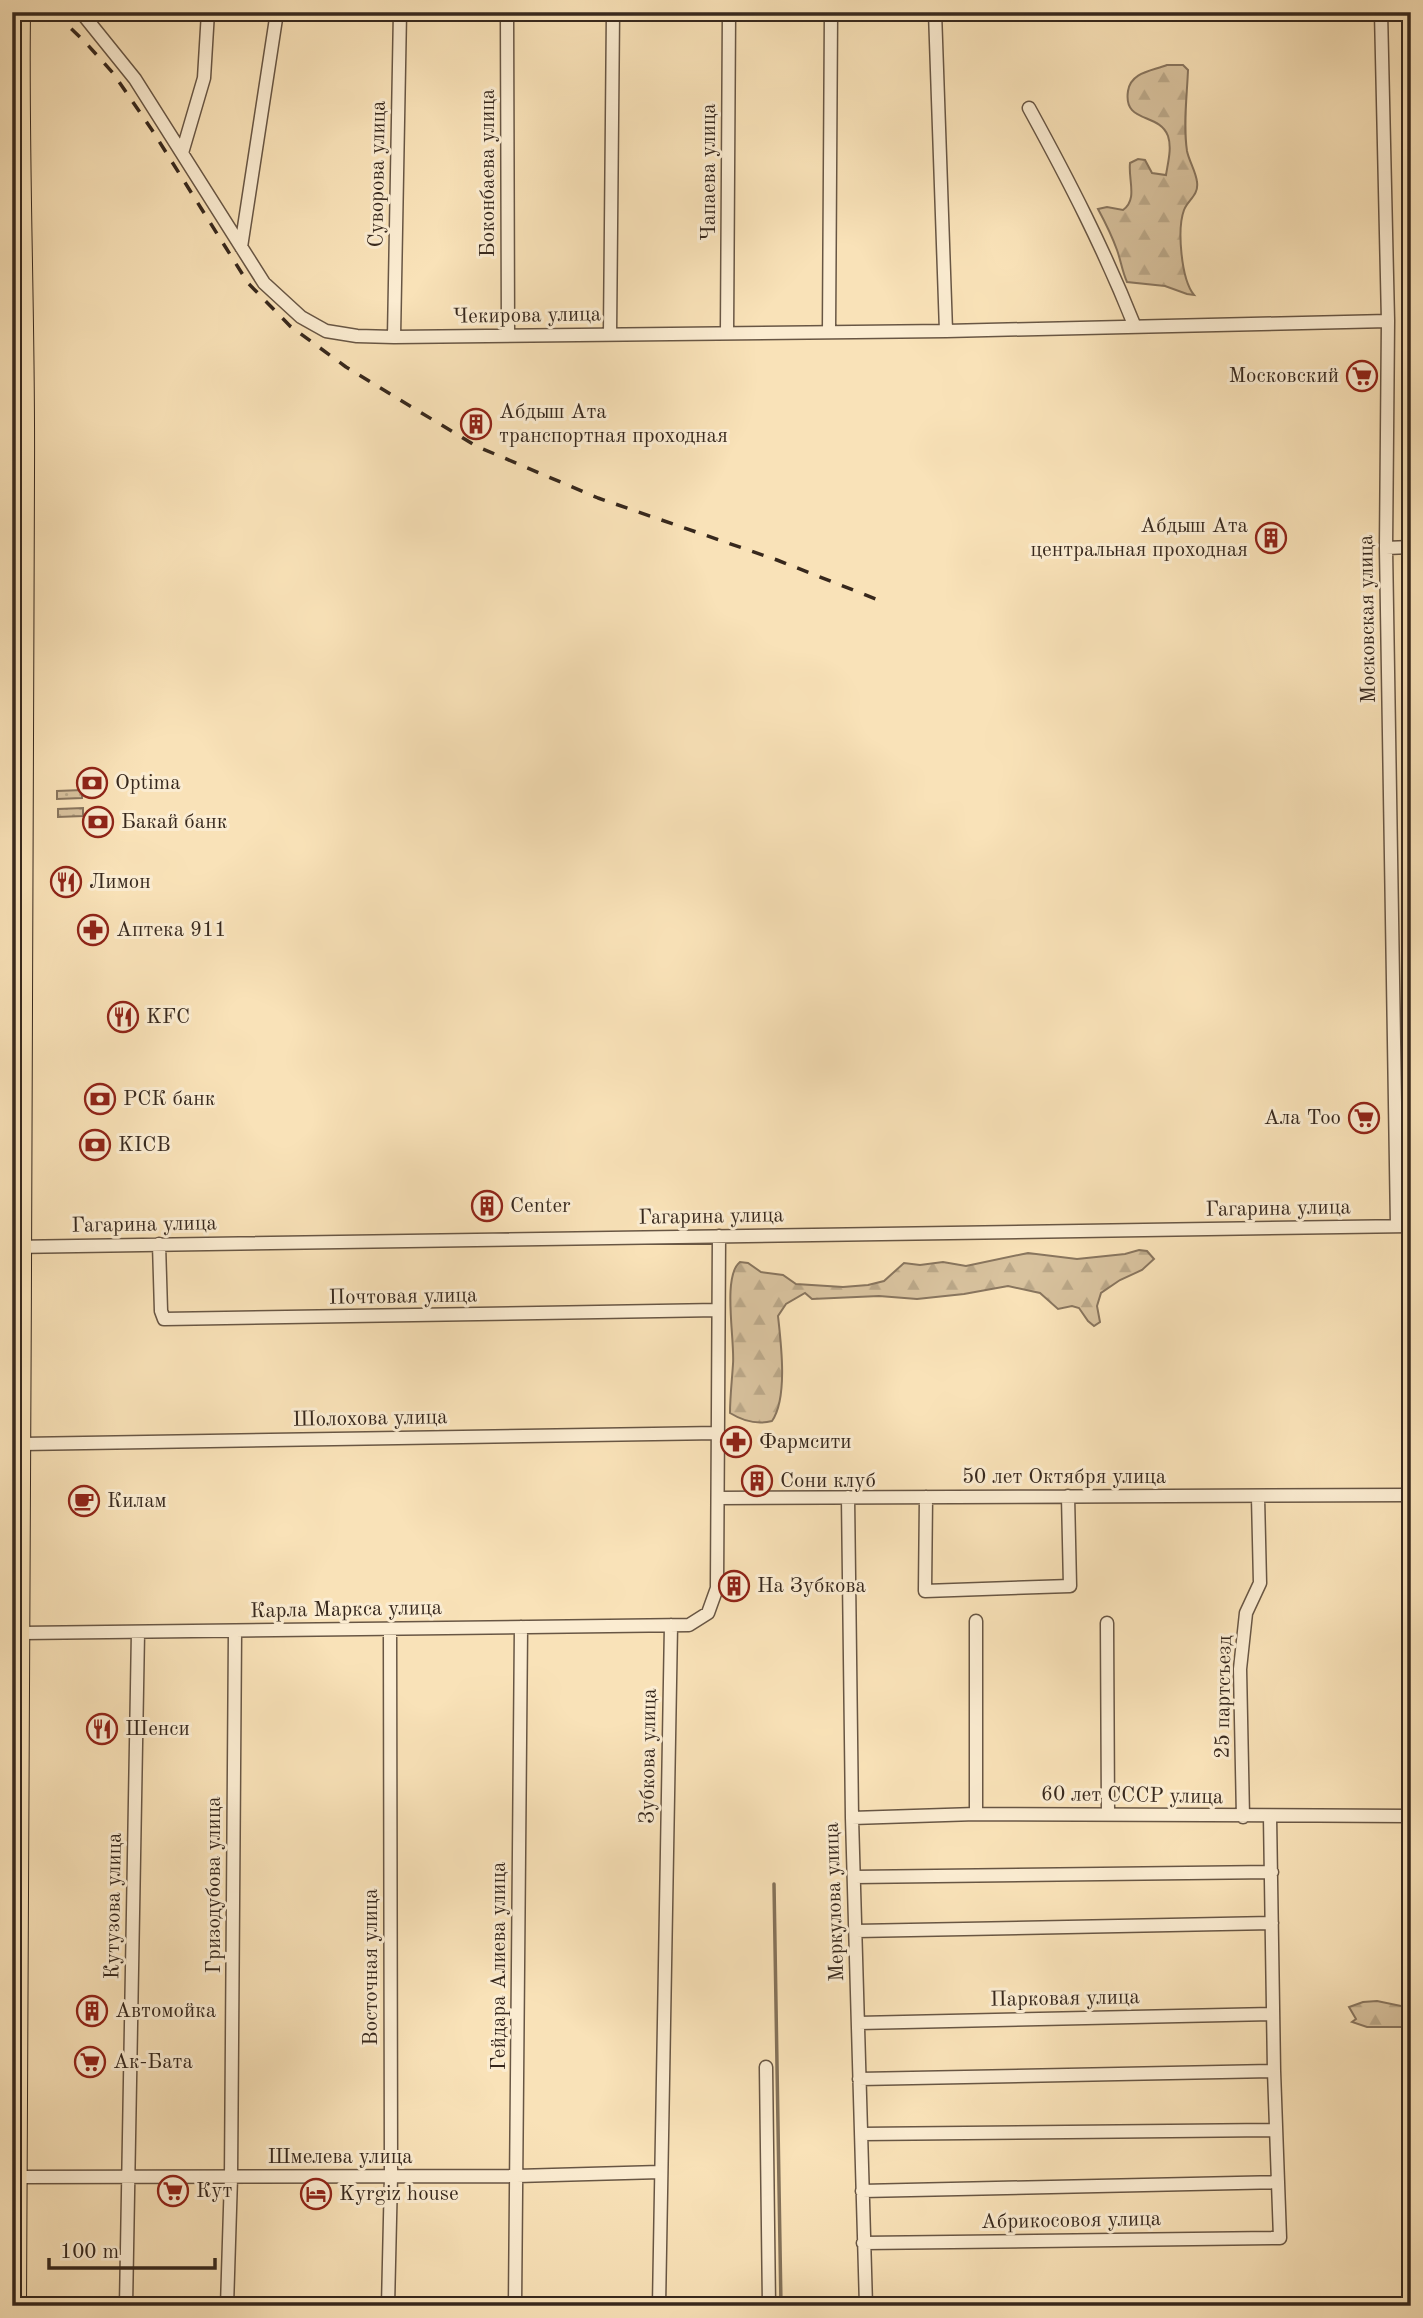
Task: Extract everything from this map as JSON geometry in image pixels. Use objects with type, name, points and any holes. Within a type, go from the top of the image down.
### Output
[{"type":"main road","points":[[18,2306],[19,2177],[16,2134],[22,1444],[17,1247],[18,662],[26,270],[17,30],[22,12]]},
{"type":"street","name":"Чекирова улица","points":[[81,12],[135,79],[264,283],[301,317],[326,331],[357,336],[394,337],[946,331],[1388,321]]},
{"type":"street","points":[[182,153],[204,78],[208,12]]},
{"type":"street","points":[[241,247],[278,12]]},
{"type":"street","name":"Суворова улица","points":[[394,337],[400,12]]},
{"type":"street","name":"Боконбаева улица","points":[[507,12],[508,335]]},
{"type":"street","points":[[610,334],[613,12]]},
{"type":"street","name":"Чапаева улица","points":[[727,333],[729,12]]},
{"type":"street","points":[[829,332],[831,12]]},
{"type":"street","points":[[935,12],[946,331]]},
{"type":"street","name":"Московская улица","points":[[1381,12],[1388,321],[1385,548],[1397,1226]]},
{"type":"street","points":[[1029,108],[1082,204],[1135,327]]},
{"type":"street","points":[[1385,548],[1411,547]]},
{"type":"street","name":"Гагарина улица","points":[[17,1247],[1411,1226]]},
{"type":"street","points":[[671,1625],[689,1625],[708,1613],[717,1588],[719,1236]]},
{"type":"street","name":"Почтовая улица","points":[[159,1244],[161,1311],[164,1319],[718,1310]]},
{"type":"street","name":"Шолохова улица","points":[[22,1444],[718,1433]]},
{"type":"street","name":"50 лет Октября улица","points":[[718,1498],[1411,1495]]},
{"type":"street","points":[[926,1497],[925,1591],[1070,1586],[1068,1496]]},
{"type":"street","name":"Меркулова улица","points":[[848,1497],[852,1818],[866,2306]]},
{"type":"street","name":"25 партсъезд","points":[[1243,1817],[1240,1669],[1246,1613],[1260,1583],[1258,1497]]},
{"type":"street","points":[[976,1621],[976,1814]]},
{"type":"street","points":[[1107,1623],[1108,1814]]},
{"type":"street","name":"Карла Маркса улица","points":[[22,1633],[671,1625]]},
{"type":"street","name":"Зубкова улица","points":[[659,2306],[671,1625]]},
{"type":"street","name":"Гейдара Алиева улица","points":[[515,2306],[521,1627]]},
{"type":"street","name":"Восточная улица","points":[[388,2306],[391,2176],[390,1629]]},
{"type":"street","name":"Кутузова улица","points":[[126,2306],[138,1632]]},
{"type":"street","name":"Гризодубова улица","points":[[227,2306],[231,2177],[235,1632]]},
{"type":"street","name":"60 лет СССР улица","points":[[852,1818],[976,1814],[1411,1816]]},
{"type":"street","points":[[862,2191],[1278,2182],[1270,1816]]},
{"type":"street","points":[[854,1877],[1272,1872]]},
{"type":"street","points":[[856,1931],[1272,1923]]},
{"type":"street","name":"Парковая улица","points":[[858,2023],[1273,2014]]},
{"type":"street","points":[[766,2067],[769,2306]]},
{"type":"street","points":[[859,2079],[1274,2071]]},
{"type":"street","points":[[861,2134],[1276,2130]]},
{"type":"street","name":"Шмелева улица","points":[[19,2177],[517,2176],[660,2172]]},
{"type":"street","name":"Абрикосовоя улица","points":[[863,2243],[1280,2238],[1278,2182]]},
{"type":"green space","points":[[1167,65],[1183,65],[1188,70],[1186,141],[1197,187],[1184,210],[1181,241],[1183,266],[1194,295],[1165,286],[1127,282],[1115,245],[1098,209],[1107,207],[1123,210],[1128,206],[1131,195],[1130,163],[1138,159],[1145,160],[1152,173],[1166,175],[1170,150],[1168,136],[1157,123],[1131,109],[1128,91],[1138,76]]},
{"type":"green space","points":[[82,790],[82,798],[57,799],[57,791]]},
{"type":"green space","points":[[83,808],[83,816],[58,817],[58,809]]},
{"type":"green space","points":[[1147,1251],[1154,1259],[1142,1270],[1101,1293],[1097,1306],[1100,1322],[1094,1326],[1079,1308],[1072,1306],[1058,1309],[1040,1293],[1008,1286],[917,1299],[879,1296],[812,1299],[805,1293],[786,1304],[778,1316],[782,1385],[777,1411],[772,1421],[750,1422],[730,1413],[733,1353],[730,1294],[735,1269],[740,1262],[748,1263],[761,1272],[783,1275],[796,1284],[843,1287],[884,1281],[904,1263],[920,1265],[943,1262],[966,1266],[1028,1253],[1077,1259]]},
{"type":"green space","points":[[1377,2001],[1411,2008],[1411,2027],[1367,2027],[1352,2022],[1356,2019],[1349,2007]]},
{"type":"waterway","points":[[774,1884],[781,2306]]},
{"type":"railway","points":[[54,12],[113,73],[248,283],[290,326],[346,367],[476,446],[598,498],[777,560],[886,603]]},
{"type":"place","name":"Московский","points":[[1362,376]]},
{"type":"place","name":"Абдыш Ата транспортная проходная","points":[[476,424]]},
{"type":"place","name":"Абдыш Ата центральная проходная","points":[[1271,538]]},
{"type":"place","name":"Optima","points":[[92,783]]},
{"type":"place","name":"Бакай банк","points":[[98,822]]},
{"type":"place","name":"Лимон","points":[[66,882]]},
{"type":"place","name":"Аптека 911","points":[[93,930]]},
{"type":"place","name":"KFC","points":[[123,1017]]},
{"type":"place","name":"РСК банк","points":[[100,1099]]},
{"type":"place","name":"Ала Тоо","points":[[1364,1118]]},
{"type":"place","name":"KICB","points":[[95,1145]]},
{"type":"place","name":"Center","points":[[487,1206]]},
{"type":"place","name":"Фармсити","points":[[736,1442]]},
{"type":"place","name":"Сони клуб","points":[[757,1481]]},
{"type":"place","name":"Килам","points":[[84,1501]]},
{"type":"place","name":"На Зубкова","points":[[734,1586]]},
{"type":"place","name":"Шенси","points":[[102,1729]]},
{"type":"place","name":"Автомойка","points":[[92,2011]]},
{"type":"place","name":"Ак-Бата","points":[[90,2062]]},
{"type":"place","name":"Кут","points":[[173,2191]]},
{"type":"place","name":"Kyrgiz house","points":[[316,2194]]}]
